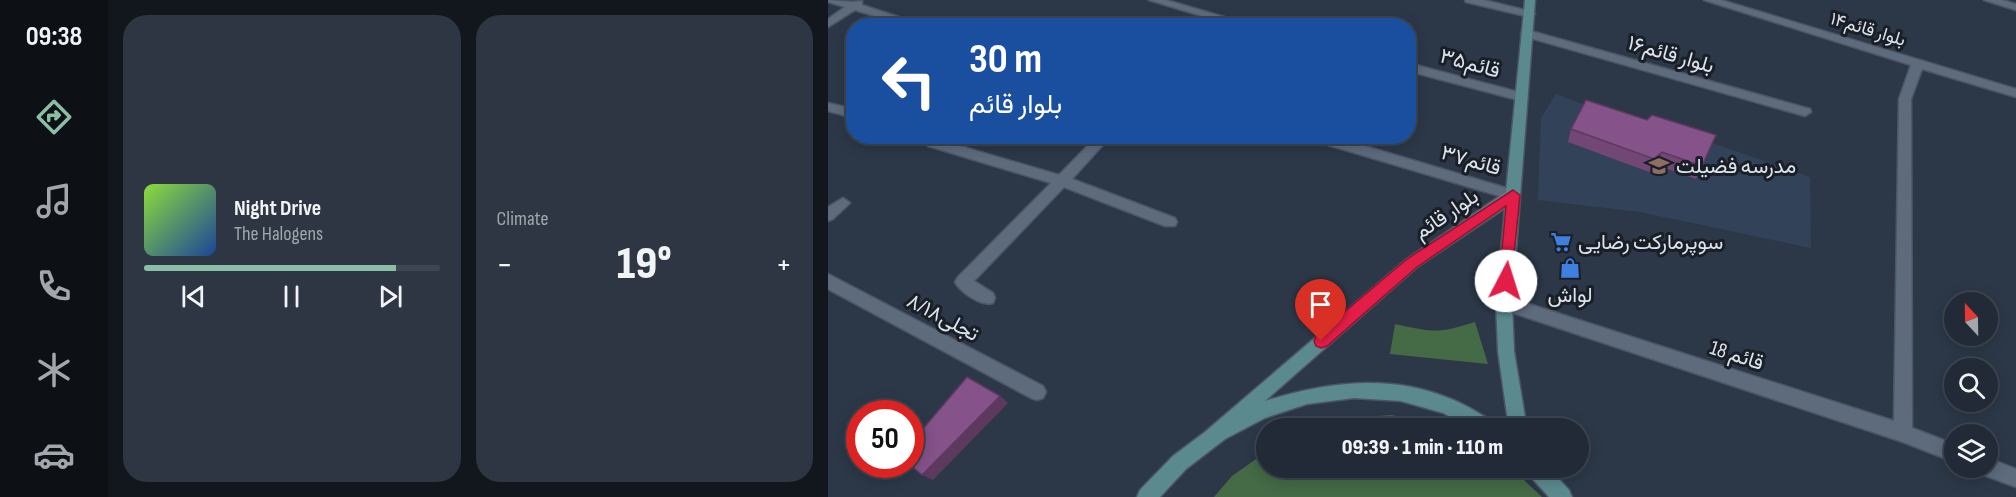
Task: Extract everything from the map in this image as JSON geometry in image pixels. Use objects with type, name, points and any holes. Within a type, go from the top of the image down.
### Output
[{"type":"main road","name":"بلوار قائم","points":[[1516,418],[1506,351],[1504,303],[1530,0]]},
{"type":"main road","name":"بلوار قائم","points":[[1213,435],[1412,263],[1513,195]]},
{"type":"main road","points":[[1147,497],[1164,476],[1213,435],[1264,408],[1318,392],[1372,388],[1425,397],[1475,418]]},
{"type":"main road","points":[[1545,478],[1562,497]]},
{"type":"street","points":[[832,0],[858,3],[899,18]]},
{"type":"street","points":[[1154,0],[1220,18]]},
{"type":"street","points":[[1470,0],[1529,14]]},
{"type":"street","name":"بلوار قائم۱۴","points":[[1709,0],[2016,93]]},
{"type":"street","points":[[1989,0],[2016,7]]},
{"type":"street","points":[[828,24],[858,3]]},
{"type":"street","name":"بلوار قائم۱۶","points":[[1527,34],[1804,112]]},
{"type":"street","points":[[1903,432],[1905,99],[1918,63]]},
{"type":"street","name":"قائم۳۵","points":[[1416,69],[1522,97]]},
{"type":"street","points":[[828,106],[846,112]]},
{"type":"street","points":[[936,144],[1062,181],[1170,222]]},
{"type":"street","points":[[987,298],[963,282],[1097,144]]},
{"type":"street","name":"قائم۳۷","points":[[1340,144],[1513,195]]},
{"type":"street","points":[[828,215],[843,203]]},
{"type":"street","name":"تجلی۸/۱۸","points":[[828,281],[1037,392]]},
{"type":"street","name":"18 قائم","points":[[1504,303],[1903,432],[1944,449]]},
{"type":"street","points":[[1998,470],[2016,478]]},
{"type":"shaded area","name":"مدرسه فضیلت","points":[[1556,94],[1636,124],[1640,118],[1810,177],[1811,248],[1640,212],[1538,200],[1541,118]]},
{"type":"green space","points":[[1475,322],[1488,364],[1390,354],[1395,324],[1418,329],[1443,330]]},
{"type":"green space","points":[[1391,415],[1407,418],[1352,418]]},
{"type":"green space","points":[[1256,459],[1256,478],[1522,478],[1542,497],[1214,497],[1232,476]]},
{"type":"building","points":[[1586,100],[1647,120],[1652,115],[1716,135],[1702,166],[1662,152],[1654,159],[1571,129]]},
{"type":"building","points":[[967,377],[1000,396],[924,473],[924,428]]},
{"type":"place","name":"مدرسه فضیلت","points":[[1659,166]]},
{"type":"place","name":"سوپرمارکت رضایی","points":[[1561,242]]},
{"type":"place","name":"لواش","points":[[1570,268]]},
{"type":"route","points":[[1321,341],[1412,263],[1513,195],[1506,281]]}]
